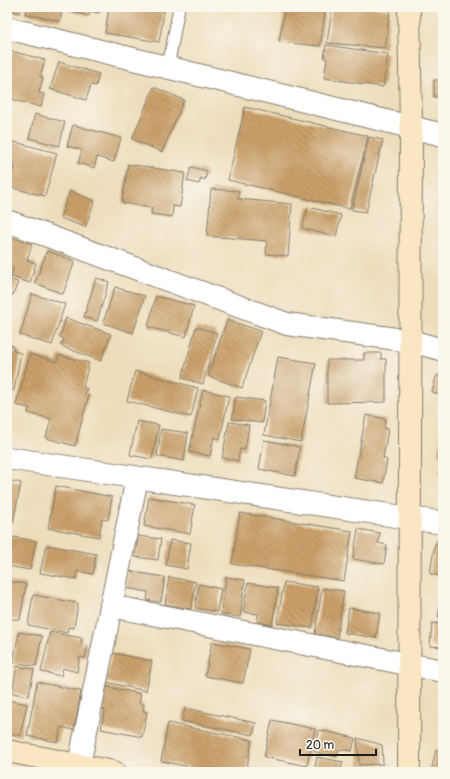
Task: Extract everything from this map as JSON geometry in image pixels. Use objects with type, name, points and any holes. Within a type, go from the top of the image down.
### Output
[{"type":"street","points":[[409,7],[411,128],[409,772]]},
{"type":"street","points":[[7,28],[443,135]]},
{"type":"street","points":[[7,221],[287,324],[411,341],[443,350]]},
{"type":"street","points":[[7,458],[443,523]]},
{"type":"street","points":[[79,765],[137,478]]},
{"type":"street","points":[[112,606],[443,671]]},
{"type":"street","points":[[7,751],[114,772]]},
{"type":"lane","points":[[168,68],[179,7]]},
{"type":"building","points":[[7,7],[21,7],[20,13],[7,10]]},
{"type":"building","points":[[27,7],[63,7],[60,21],[25,14]]},
{"type":"building","points":[[66,7],[101,7],[99,13],[90,11],[89,16],[66,10]]},
{"type":"building","points":[[109,7],[165,7],[159,42],[105,33]]},
{"type":"building","points":[[285,7],[326,7],[320,46],[279,42]]},
{"type":"building","points":[[332,7],[371,7],[390,10],[385,48],[327,43]]},
{"type":"building","points":[[326,45],[388,54],[383,87],[324,78],[327,59],[324,58]]},
{"type":"building","points":[[7,50],[45,60],[40,77],[43,77],[39,93],[44,94],[41,107],[7,98]]},
{"type":"building","points":[[59,62],[99,74],[96,86],[91,85],[86,100],[50,89]]},
{"type":"building","points":[[434,80],[443,80],[443,97],[434,97]]},
{"type":"building","points":[[154,87],[184,100],[162,152],[132,139]]},
{"type":"building","points":[[245,107],[368,136],[350,209],[228,180]]},
{"type":"building","points":[[35,114],[65,122],[59,146],[29,138]]},
{"type":"building","points":[[73,125],[121,138],[114,162],[97,157],[94,168],[78,163],[82,150],[67,146]]},
{"type":"building","points":[[369,137],[383,140],[366,212],[352,210]]},
{"type":"building","points":[[7,140],[57,153],[45,196],[9,187],[14,166],[7,165]]},
{"type":"building","points":[[128,164],[185,173],[180,207],[173,206],[172,217],[151,214],[152,208],[122,203]]},
{"type":"building","points":[[191,167],[207,171],[205,180],[201,178],[199,184],[187,181]]},
{"type":"building","points":[[211,189],[239,191],[238,199],[292,204],[288,256],[266,254],[267,241],[207,236]]},
{"type":"building","points":[[70,191],[95,201],[85,227],[60,218]]},
{"type":"building","points":[[308,207],[341,215],[336,237],[302,228]]},
{"type":"building","points":[[7,236],[32,244],[27,260],[36,263],[30,283],[11,277],[13,269],[7,267]]},
{"type":"building","points":[[47,251],[75,261],[63,294],[35,283]]},
{"type":"building","points":[[96,278],[109,282],[97,321],[84,317]]},
{"type":"building","points":[[7,279],[18,282],[13,295],[7,293]]},
{"type":"building","points":[[115,287],[145,296],[133,333],[103,323]]},
{"type":"building","points":[[32,294],[65,304],[52,345],[20,335]]},
{"type":"building","points":[[156,296],[194,306],[186,337],[148,327]]},
{"type":"building","points":[[66,318],[111,334],[101,361],[61,346],[64,339],[60,337]]},
{"type":"building","points":[[227,320],[261,331],[242,388],[208,376]]},
{"type":"building","points":[[196,327],[217,333],[203,384],[182,378]]},
{"type":"building","points":[[7,345],[14,346],[13,351],[21,353],[14,390],[7,389]]},
{"type":"building","points":[[364,353],[381,353],[381,359],[386,359],[386,402],[327,403],[327,360],[364,360]]},
{"type":"building","points":[[30,354],[57,362],[59,355],[89,363],[83,387],[87,389],[85,394],[89,395],[75,446],[46,438],[51,419],[28,413],[29,408],[16,405]]},
{"type":"building","points":[[278,357],[316,363],[301,442],[264,435]]},
{"type":"building","points":[[135,371],[198,388],[191,417],[127,401]]},
{"type":"building","points":[[443,371],[443,396],[432,392],[436,377]]},
{"type":"building","points":[[203,390],[229,396],[220,439],[214,437],[210,456],[189,452]]},
{"type":"building","points":[[236,397],[265,401],[262,423],[232,419]]},
{"type":"building","points":[[366,415],[386,419],[384,428],[388,429],[383,458],[387,460],[383,483],[354,478]]},
{"type":"building","points":[[137,421],[159,425],[152,459],[130,455]]},
{"type":"building","points":[[229,422],[249,425],[245,450],[240,449],[238,461],[222,458]]},
{"type":"building","points":[[161,429],[188,433],[184,461],[157,456]]},
{"type":"building","points":[[441,439],[443,440],[443,455],[438,454]]},
{"type":"building","points":[[264,440],[300,447],[295,476],[259,469]]},
{"type":"building","points":[[443,460],[443,474],[439,473]]},
{"type":"building","points":[[7,480],[21,483],[13,522],[7,521]]},
{"type":"building","points":[[56,486],[112,497],[108,520],[102,519],[99,537],[48,528]]},
{"type":"building","points":[[149,497],[195,505],[190,534],[144,526]]},
{"type":"building","points":[[240,513],[352,531],[344,581],[232,564]]},
{"type":"building","points":[[358,529],[380,533],[378,543],[387,545],[384,564],[353,559]]},
{"type":"building","points":[[7,536],[36,541],[30,570],[7,566]]},
{"type":"building","points":[[138,536],[161,539],[158,560],[135,557]]},
{"type":"building","points":[[170,540],[191,543],[187,569],[166,565]]},
{"type":"building","points":[[435,543],[443,544],[442,576],[430,574]]},
{"type":"building","points":[[46,545],[96,554],[93,574],[77,571],[76,579],[40,573]]},
{"type":"building","points":[[128,571],[165,577],[161,602],[147,600],[148,592],[126,588]]},
{"type":"building","points":[[169,577],[196,582],[191,609],[165,604]]},
{"type":"building","points":[[226,577],[245,580],[240,617],[221,614]]},
{"type":"building","points":[[7,581],[26,584],[20,620],[7,618]]},
{"type":"building","points":[[284,582],[318,587],[312,628],[277,623]]},
{"type":"building","points":[[248,583],[278,588],[272,625],[257,622],[258,614],[243,612]]},
{"type":"building","points":[[199,584],[221,589],[217,612],[195,608]]},
{"type":"building","points":[[322,588],[344,591],[337,638],[315,634]]},
{"type":"building","points":[[443,592],[443,618],[438,617]]},
{"type":"building","points":[[33,595],[78,603],[74,628],[68,627],[67,633],[28,625]]},
{"type":"building","points":[[349,608],[380,613],[376,638],[345,633]]},
{"type":"building","points":[[432,623],[443,624],[443,647],[430,646]]},
{"type":"building","points":[[7,629],[10,629],[8,642],[7,642]]},
{"type":"building","points":[[19,632],[42,636],[36,666],[13,662]]},
{"type":"building","points":[[50,632],[82,638],[81,644],[88,646],[85,658],[80,657],[77,672],[63,668],[61,676],[41,672]]},
{"type":"building","points":[[212,642],[250,649],[243,683],[205,676]]},
{"type":"building","points":[[112,653],[152,661],[146,691],[106,682]]},
{"type":"building","points":[[17,666],[34,669],[29,696],[12,693]]},
{"type":"building","points":[[37,682],[81,691],[74,730],[61,727],[58,742],[27,736]]},
{"type":"building","points":[[104,686],[141,694],[139,703],[144,705],[143,711],[147,712],[142,737],[101,729],[105,710],[99,708]]},
{"type":"building","points":[[7,700],[27,704],[20,736],[7,733]]},
{"type":"building","points":[[185,708],[256,723],[253,735],[182,721]]},
{"type":"building","points":[[272,720],[315,729],[307,766],[264,757]]},
{"type":"building","points":[[168,723],[252,740],[246,772],[216,772],[161,761]]},
{"type":"building","points":[[319,730],[355,738],[352,751],[339,749],[337,757],[315,752]]},
{"type":"building","points":[[357,738],[382,745],[383,764],[359,765]]},
{"type":"building","points":[[436,750],[443,751],[443,772],[431,772]]},
{"type":"building","points":[[317,757],[343,762],[340,772],[314,772]]},
{"type":"building","points":[[353,769],[384,769],[384,772],[353,772]]}]
